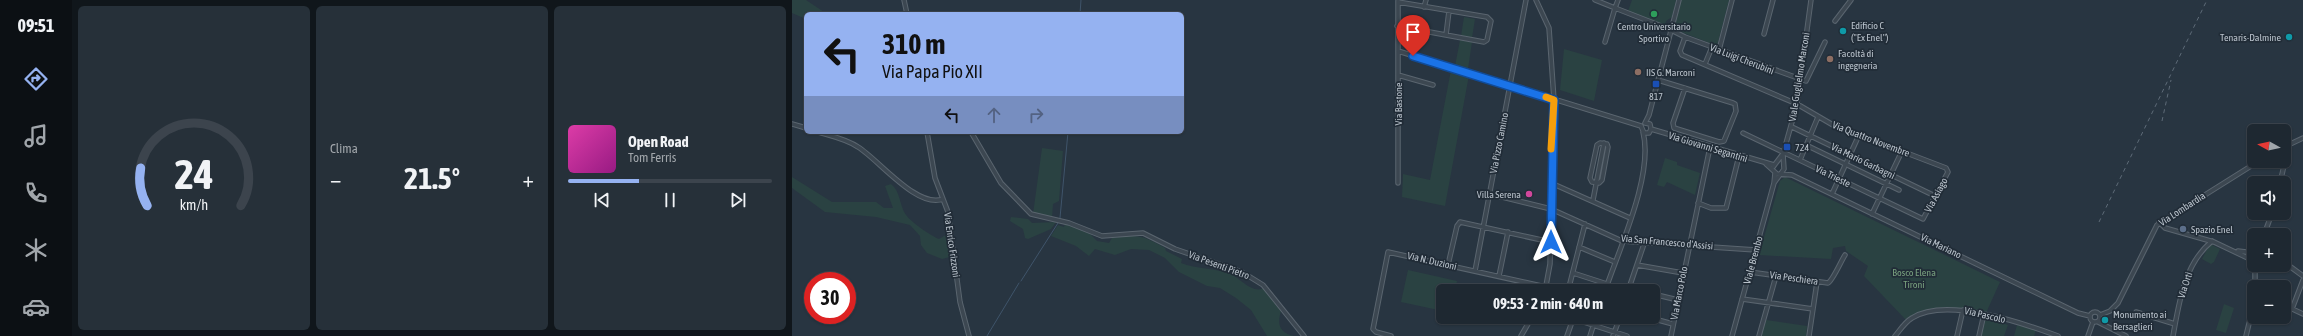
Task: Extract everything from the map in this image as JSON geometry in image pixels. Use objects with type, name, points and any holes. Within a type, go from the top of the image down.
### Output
[{"type":"street","points":[[904,0],[907,12]]},
{"type":"street","points":[[1424,7],[1426,0]]},
{"type":"street","name":"Via Pizzo Camino","points":[[1475,271],[1526,0]]},
{"type":"street","points":[[1536,0],[1549,28],[1554,100],[1550,267],[1546,284]]},
{"type":"street","name":"Via Luigi Cherubini","points":[[1595,0],[1685,37],[1800,80]]},
{"type":"street","points":[[1605,42],[1618,0]]},
{"type":"street","points":[[1641,126],[1645,123],[1649,115],[1679,0]]},
{"type":"street","points":[[1719,50],[1732,0]]},
{"type":"street","points":[[1764,34],[1773,0]]},
{"type":"street","name":"Viale Guglielmo Marconi","points":[[1774,172],[1775,165],[1783,153],[1792,127],[1797,104],[1811,0]]},
{"type":"street","points":[[1835,20],[1851,0]]},
{"type":"street","points":[[1398,1],[1488,18],[1490,22],[1485,42],[1398,26]]},
{"type":"street","name":"Via Bastone","points":[[1398,1],[1398,183]]},
{"type":"street","points":[[1446,35],[1449,11]]},
{"type":"street","name":"Via Quattro Novembre","points":[[1685,37],[1680,54],[1797,104],[1818,117],[1948,170]]},
{"type":"street","points":[[1800,80],[1806,81],[1809,79],[1825,42]]},
{"type":"street","points":[[1706,64],[1712,47]]},
{"type":"street","points":[[1398,51],[1641,126]]},
{"type":"street","points":[[1398,75],[1433,85]]},
{"type":"street","points":[[1658,80],[1685,88],[1735,104],[1736,111],[1725,141],[1719,142],[1674,128],[1673,123],[1685,88]]},
{"type":"street","points":[[1645,143],[1650,131],[1649,115]]},
{"type":"street","points":[[1800,160],[1818,117]]},
{"type":"street","points":[[1645,123],[1650,124]]},
{"type":"street","points":[[792,124],[804,127]]},
{"type":"street","points":[[1573,273],[1607,284],[1642,182],[1645,143],[1641,126]]},
{"type":"street","name":"Via Mario Garbagni","points":[[1792,127],[1935,196]]},
{"type":"street","name":"Via Giovanni Segantini","points":[[1643,132],[1650,131],[1766,164],[1775,165]]},
{"type":"street","name":"Via Trieste","points":[[1743,133],[1923,219]]},
{"type":"street","points":[[824,134],[857,146],[907,188],[932,200],[942,200]]},
{"type":"street","name":"Via Enrico Frizzoni","points":[[927,134],[935,178],[942,200],[948,212],[960,302],[969,336]]},
{"type":"street","name":"Via Pesenti Pietro","points":[[972,134],[1001,183],[1030,214],[1067,222],[1100,235],[1111,236],[1143,233],[1175,249],[1247,274],[1263,285],[1304,336]]},
{"type":"street","points":[[1832,194],[1860,135]]},
{"type":"street","points":[[2291,143],[2303,138]]},
{"type":"street","points":[[1593,200],[1604,143],[1597,145],[1590,178],[1596,183]]},
{"type":"street","name":"Via Trieste","points":[[1806,145],[1899,190]]},
{"type":"street","name":"Via Marco Polo","points":[[1671,336],[1682,273],[1710,147]]},
{"type":"street","points":[[1872,214],[1902,151]]},
{"type":"street","name":"Viale Guglielmo Marconi","points":[[1781,174],[1783,166],[1783,153]]},
{"type":"street","points":[[1698,203],[1711,208],[1726,208],[1740,156]]},
{"type":"street","name":"Via Giovanni Segantini","points":[[1766,164],[1774,172]]},
{"type":"street","points":[[1775,165],[1783,166]]},
{"type":"street","name":"Via Mariano","points":[[1783,166],[1792,175],[2078,313],[2090,316],[2095,312],[2100,316]]},
{"type":"street","name":"Via Lombardia","points":[[2100,316],[2109,312],[2117,304],[2151,233],[2159,222],[2248,168]]},
{"type":"street","name":"Via Asiago","points":[[1923,219],[1948,170]]},
{"type":"street","points":[[1774,172],[1781,174]]},
{"type":"street","name":"Viale Brembo","points":[[1732,336],[1774,183],[1774,172]]},
{"type":"street","name":"Via Mariano","points":[[1781,174],[1792,175]]},
{"type":"street","name":"Viale Brembo","points":[[1774,183],[1781,174]]},
{"type":"street","points":[[1551,183],[1593,200],[1630,218]]},
{"type":"street","name":"Via San Francesco d'Assisi","points":[[1490,194],[1551,209],[1622,240],[1756,250]]},
{"type":"street","points":[[1448,265],[1458,224],[1461,222],[1551,242]]},
{"type":"street","points":[[2159,222],[2165,228],[2212,241],[2234,250],[2247,258]]},
{"type":"street","points":[[1570,284],[1585,224]]},
{"type":"street","points":[[1499,276],[1508,232]]},
{"type":"street","points":[[1631,284],[1645,241]]},
{"type":"street","name":"Via Orti","points":[[2173,336],[2189,271],[2212,241]]},
{"type":"street","points":[[1579,247],[1615,262]]},
{"type":"street","points":[[2234,250],[2246,252],[2244,256]]},
{"type":"street","name":"Via N. Duzioni","points":[[1391,336],[1376,332],[1373,329],[1388,252],[1537,284]]},
{"type":"street","name":"Via Peschiera","points":[[1750,272],[1817,282],[1831,282],[1845,255]]},
{"type":"street","points":[[1637,265],[1682,273]]},
{"type":"street","points":[[2291,267],[2303,276]]},
{"type":"street","points":[[1759,336],[1776,276]]},
{"type":"street","points":[[2303,280],[2292,309],[2303,314]]},
{"type":"street","points":[[1809,336],[1817,282]]},
{"type":"street","points":[[1660,296],[1678,300]]},
{"type":"street","points":[[1742,299],[1813,309]]},
{"type":"street","points":[[1957,336],[1963,310]]},
{"type":"street","name":"Via Pascolo","points":[[1895,336],[1914,316],[1934,312],[1963,310],[1984,314],[2058,336]]},
{"type":"street","points":[[2136,312],[2175,324]]},
{"type":"street","points":[[1979,336],[1984,314]]},
{"type":"street","points":[[2088,336],[2093,322],[2090,316]]},
{"type":"street","points":[[2098,322],[2100,316]]},
{"type":"street","points":[[1660,320],[1673,324]]},
{"type":"street","points":[[2093,322],[2098,322],[2126,336]]},
{"type":"street","points":[[1521,336],[1528,324]]},
{"type":"street","points":[[1567,336],[1571,324]]},
{"type":"street","points":[[1588,324],[1614,334],[1627,336]]},
{"type":"street","points":[[1614,334],[1618,324]]},
{"type":"street","points":[[2246,336],[2249,324]]},
{"type":"street","points":[[1590,336],[1594,326]]},
{"type":"green space","points":[[792,0],[806,0],[824,12],[804,12],[804,18],[792,13]]},
{"type":"green space","name":"Centro Universitario Sportivo","points":[[1632,0],[1676,0],[1672,17],[1666,21],[1665,25],[1628,11]]},
{"type":"green space","points":[[1681,0],[1729,0],[1717,46],[1674,29]]},
{"type":"green space","points":[[1464,17],[1475,19],[1472,38],[1461,36]]},
{"type":"green space","points":[[1460,40],[1472,42],[1468,69],[1455,66]]},
{"type":"green space","points":[[1564,49],[1602,60],[1594,101],[1560,90]]},
{"type":"green space","points":[[1451,70],[1469,75],[1445,206],[1402,197],[1403,174],[1430,180]]},
{"type":"green space","points":[[1042,148],[1063,151],[1059,201],[1053,204],[1052,218],[1033,214]]},
{"type":"green space","points":[[1665,158],[1677,162],[1677,165],[1700,173],[1695,195],[1667,182],[1664,187],[1657,185]]},
{"type":"green space","points":[[792,177],[832,202],[876,202],[884,208],[893,208],[885,186],[891,184],[897,191],[906,215],[917,225],[939,239],[951,232],[953,256],[942,259],[927,253],[921,245],[920,236],[910,225],[876,217],[825,212],[792,188]]},
{"type":"green space","name":"Bosco Elena Tironi","points":[[1785,177],[2000,282],[1986,313],[1975,310],[1946,308],[1917,315],[1906,320],[1864,276],[1868,266],[1846,251],[1845,246],[1833,248],[1831,259],[1759,255],[1780,181]]},
{"type":"green space","points":[[1011,217],[1028,219],[1032,223],[1056,222],[1051,229],[1028,239],[1025,238],[1023,229],[1010,221]]},
{"type":"green space","points":[[1065,224],[1089,233],[1097,241],[1109,243],[1112,238],[1128,236],[1145,238],[1182,259],[1181,263],[1230,274],[1251,288],[1265,288],[1281,311],[1279,320],[1280,327],[1285,333],[1294,336],[1267,336],[1251,310],[1236,298],[1220,288],[1207,286],[1179,272],[1165,258],[1149,250],[1131,249],[1115,255],[1095,249],[1089,256],[1076,246],[1051,236],[1058,225],[1064,227]]},
{"type":"green space","points":[[2210,244],[2220,249],[2214,262],[2211,264],[2202,259]]},
{"type":"green space","points":[[1408,270],[1457,281],[1456,284],[1436,284],[1436,310],[1401,302]]},
{"type":"green space","points":[[2224,304],[2234,308],[2226,333],[2216,330]]},
{"type":"green space","points":[[1986,318],[2008,325],[2004,336],[1981,336]]},
{"type":"green space","points":[[1766,320],[1807,326],[1806,336],[1761,336]]},
{"type":"green space","points":[[2017,325],[2036,330],[2034,336],[2014,336]]},
{"type":"waterway","points":[[1080,12],[1081,0]]},
{"type":"waterway","points":[[1060,218],[1068,134]]},
{"type":"waterway","points":[[1021,281],[1058,223]]},
{"type":"waterway","points":[[987,336],[1019,283]]},
{"type":"railway","points":[[2099,222],[2207,0]]},
{"type":"railway","points":[[2162,121],[2171,80]]},
{"type":"slow traffic","points":[[1546,97],[1554,100],[1551,149]]},
{"type":"place","name":"Centro Universitario Sportivo","points":[[1654,14]]},
{"type":"place","name":"Edificio C (\"Ex Enel\")","points":[[1843,31]]},
{"type":"place","name":"Tenaris-Dalmine","points":[[2289,37]]},
{"type":"place","name":"Facoltà di ingegneria","points":[[1830,59]]},
{"type":"place","name":"IIS G. Marconi","points":[[1638,72]]},
{"type":"place","name":"817","points":[[1656,84]]},
{"type":"place","name":"724","points":[[1787,147]]},
{"type":"place","name":"Villa Serena","points":[[1529,194]]},
{"type":"place","name":"Spazio Enel","points":[[2183,229]]},
{"type":"place","name":"Monumento ai Bersaglieri","points":[[2105,320]]},
{"type":"route","points":[[1413,56],[1554,100],[1551,166],[1551,242]]}]
